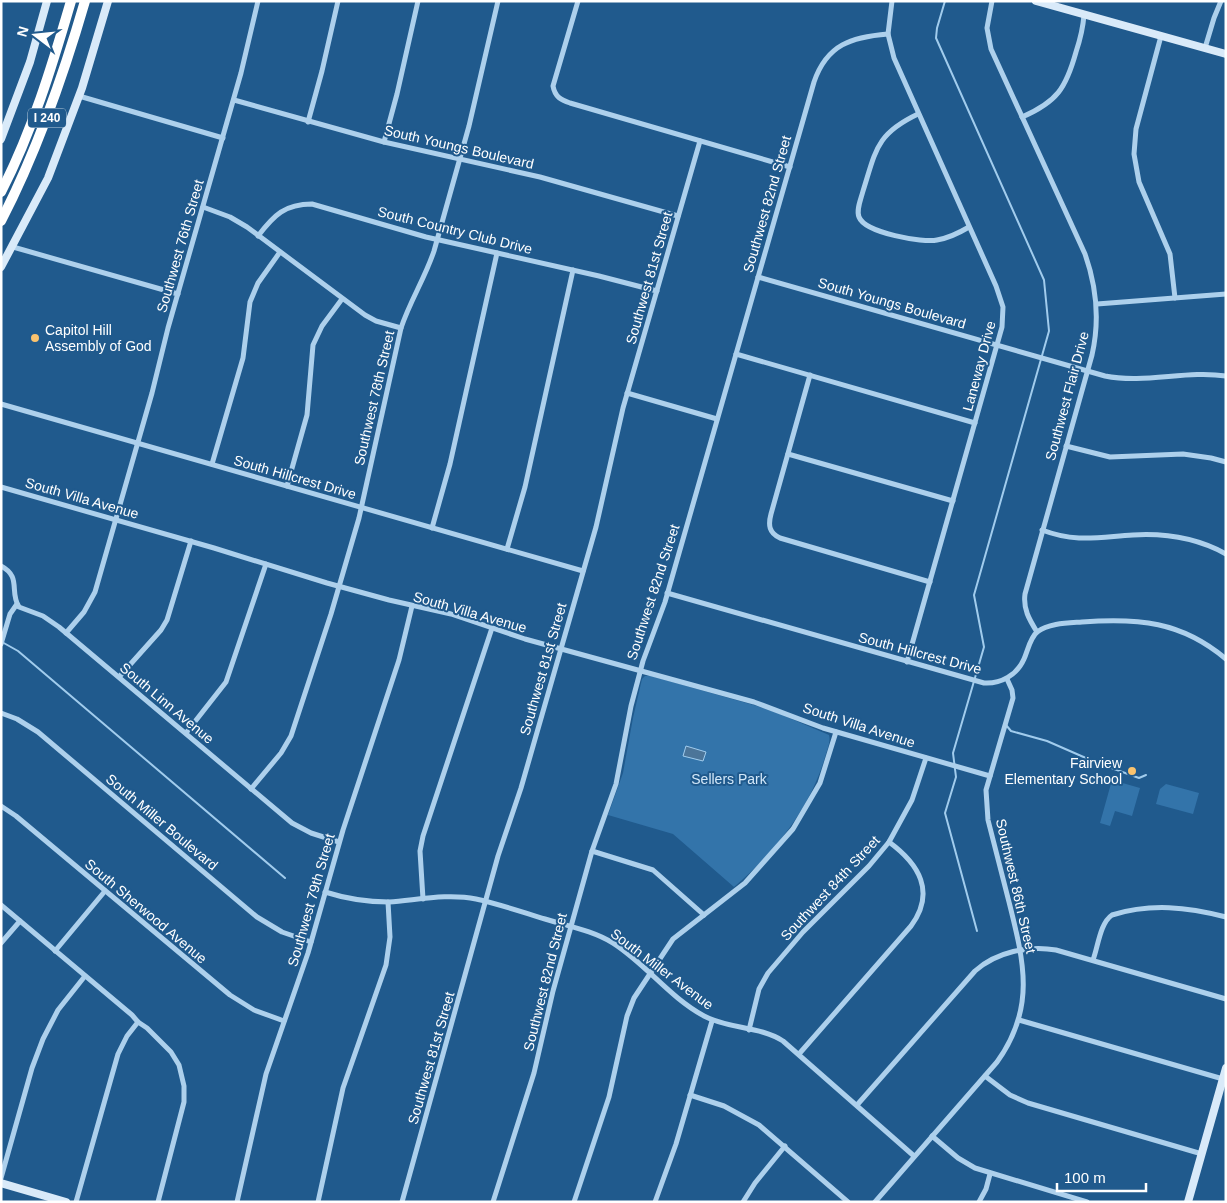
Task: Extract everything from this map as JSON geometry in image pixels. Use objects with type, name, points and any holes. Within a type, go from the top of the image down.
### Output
[{"type":"highway","name":"I 240","points":[[1,192],[34,116],[71,1]]},
{"type":"highway","points":[[83,6],[90,1]]},
{"type":"highway","name":"I 240","points":[[1,221],[46,122],[83,6]]},
{"type":"main road","points":[[1,139],[30,62],[47,1]]},
{"type":"main road","points":[[1,267],[48,178],[79,96],[108,1]]},
{"type":"main road","points":[[1036,1],[1226,54]]},
{"type":"main road","points":[[1188,1202],[1226,1068]]},
{"type":"main road","points":[[1,1183],[66,1202]]},
{"type":"street","name":"Southwest 76th Street","points":[[66,633],[84,612],[93,597],[138,444],[178,294],[234,100],[258,1]]},
{"type":"street","points":[[308,122],[338,1]]},
{"type":"street","points":[[384,142],[418,1]]},
{"type":"street","name":"Southwest 78th Street","points":[[251,789],[281,753],[291,736],[339,586],[362,507],[401,328],[410,303],[429,266],[460,160],[498,1]]},
{"type":"street","points":[[578,1],[554,86],[556,96],[570,104],[790,167]]},
{"type":"street","name":"Laneway Drive","points":[[892,1],[888,34],[896,64],[1001,300],[1003,321],[907,662]]},
{"type":"street","name":"Southwest Flair Drive","points":[[992,1],[987,21],[988,39],[1085,254],[1093,278],[1097,304],[1096,334],[1087,371],[1024,600],[1026,612],[1037,632]]},
{"type":"street","points":[[1205,48],[1221,1]]},
{"type":"street","points":[[1022,117],[1046,105],[1063,89],[1069,77],[1078,45],[1084,14]]},
{"type":"street","name":"Southwest 82nd Street","points":[[492,1202],[534,1073],[570,926],[592,851],[616,784],[640,671],[667,593],[817,73],[823,62],[833,52],[850,40],[888,34]]},
{"type":"street","points":[[1161,36],[1136,129],[1134,154],[1139,182],[1170,254],[1175,298]]},
{"type":"street","points":[[79,96],[223,138]]},
{"type":"street","name":"South Youngs Boulevard","points":[[234,100],[384,142],[547,178],[678,216]]},
{"type":"street","points":[[918,114],[893,128],[878,145],[860,204],[859,217],[862,223],[872,228],[924,241],[950,236],[969,227]]},
{"type":"street","name":"Southwest 81st Street","points":[[402,1202],[502,842],[521,788],[561,649],[602,501],[627,393],[700,141]]},
{"type":"street","name":"South Country Club Drive","points":[[258,236],[269,222],[282,211],[293,206],[312,204],[437,239],[657,291]]},
{"type":"street","points":[[203,207],[237,220],[342,299],[371,318],[401,328]]},
{"type":"street","points":[[12,247],[178,294]]},
{"type":"street","points":[[212,464],[243,358],[250,302],[258,283],[280,252]]},
{"type":"street","points":[[432,528],[450,464],[497,253]]},
{"type":"street","points":[[507,549],[525,487],[573,270]]},
{"type":"street","name":"South Youngs Boulevard","points":[[758,277],[1087,371],[1121,378],[1200,374],[1226,376]]},
{"type":"street","points":[[1097,304],[1226,294]]},
{"type":"street","points":[[287,486],[307,415],[313,345],[322,326],[342,299]]},
{"type":"street","points":[[736,354],[975,423]]},
{"type":"street","points":[[810,376],[770,520],[772,534],[791,542],[930,582]]},
{"type":"street","points":[[627,393],[717,419]]},
{"type":"street","name":"South Hillcrest Drive","points":[[1,404],[583,570]]},
{"type":"street","points":[[1066,446],[1110,457],[1178,454],[1200,456],[1226,462]]},
{"type":"street","points":[[788,454],[953,502]]},
{"type":"street","name":"South Villa Avenue","points":[[1,487],[116,519],[339,586],[412,606],[451,614],[561,649],[754,702],[836,732],[990,776]]},
{"type":"street","points":[[1042,530],[1066,537],[1084,539],[1133,535],[1171,536],[1198,542],[1226,554]]},
{"type":"street","points":[[119,678],[167,620],[191,541]]},
{"type":"street","points":[[186,733],[226,682],[266,564]]},
{"type":"street","points":[[1,566],[13,578],[17,604],[10,614],[1,644]]},
{"type":"street","name":"South Hillcrest Drive","points":[[667,593],[969,680],[984,683],[1007,679]]},
{"type":"street","name":"South Linn Avenue","points":[[17,604],[21,608],[48,619],[66,633],[297,826],[311,833],[339,842]]},
{"type":"street","name":"Southwest 79th Street","points":[[237,1202],[266,1074],[311,942],[339,842],[399,660],[412,606]]},
{"type":"street","points":[[1007,679],[1022,663],[1037,632],[1065,624],[1117,620],[1145,621],[1184,633],[1210,646],[1226,659]]},
{"type":"street","points":[[423,899],[420,851],[423,836],[492,628]]},
{"type":"street","name":"Southwest 86th Street","points":[[875,1202],[985,1076],[1009,1045],[1019,1020],[1024,982],[1020,950],[988,820],[986,790],[1013,698],[1007,679]]},
{"type":"street","name":"South Miller Boulevard","points":[[1,713],[17,719],[38,732],[257,917],[288,934],[311,942]]},
{"type":"street","points":[[574,1202],[609,1097],[628,1012],[634,998],[673,939],[745,883],[793,829],[820,783],[836,732]]},
{"type":"street","name":"Southwest 84th Street","points":[[749,1030],[759,990],[772,967],[803,932],[869,866],[889,842],[912,800],[926,758]]},
{"type":"street","name":"South Sherwood Avenue","points":[[1,806],[16,816],[230,995],[254,1010],[284,1021]]},
{"type":"street","points":[[799,1054],[911,926],[919,913],[923,893],[920,876],[909,858],[889,842]]},
{"type":"street","points":[[592,851],[652,870],[704,915]]},
{"type":"street","points":[[55,951],[105,891]]},
{"type":"street","name":"South Miller Avenue","points":[[326,892],[358,900],[388,902],[464,897],[596,934],[612,942],[681,1002],[712,1021],[779,1038],[914,1156]]},
{"type":"street","points":[[318,1202],[343,1088],[386,965],[390,937],[388,902]]},
{"type":"street","points":[[1,905],[147,1028],[171,1052],[179,1065],[184,1086],[181,1113],[158,1202]]},
{"type":"street","points":[[1094,960],[1105,924],[1112,915],[1156,908],[1177,907],[1226,917]]},
{"type":"street","points":[[1,943],[20,921]]},
{"type":"street","points":[[857,1105],[975,970],[1001,954],[1020,950],[1050,948],[1226,998]]},
{"type":"street","points":[[1,1178],[32,1068],[43,1039],[58,1010],[85,976]]},
{"type":"street","points":[[1019,1020],[1223,1079]]},
{"type":"street","points":[[655,1202],[676,1144],[712,1021]]},
{"type":"street","points":[[76,1202],[115,1061],[124,1041],[138,1022]]},
{"type":"street","points":[[985,1076],[1010,1095],[1028,1103],[1202,1154]]},
{"type":"street","points":[[690,1095],[715,1102],[738,1112],[765,1130],[848,1202]]},
{"type":"street","points":[[932,1136],[963,1162],[990,1174],[1087,1202]]},
{"type":"street","points":[[743,1202],[755,1183],[785,1146]]},
{"type":"street","points":[[979,1202],[986,1189],[990,1174]]},
{"type":"green space","name":"Sellers Park","points":[[645,676],[651,676],[757,706],[829,735],[830,740],[818,776],[800,812],[789,829],[763,860],[734,887],[673,834],[608,815],[623,773],[633,718],[642,679]]},
{"type":"green space","points":[[1112,780],[1140,788],[1132,816],[1115,811],[1110,826],[1100,823]]},
{"type":"green space","points":[[1166,784],[1199,793],[1193,814],[1156,804],[1160,789]]},
{"type":"shaded area","points":[[686,746],[706,752],[703,761],[683,756]]},
{"type":"waterway","points":[[945,1],[936,38],[1044,280],[1049,331],[974,595],[984,647],[953,753],[956,777],[945,813],[977,931]]},
{"type":"waterway","points":[[2,642],[18,651],[285,878]]},
{"type":"waterway","points":[[1006,725],[1011,731],[1047,741],[1095,762],[1139,778],[1146,775]]},
{"type":"place","name":"Capitol Hill Assembly of God","points":[[35,338]]},
{"type":"place","name":"Fairview Elementary School","points":[[1132,771]]}]
